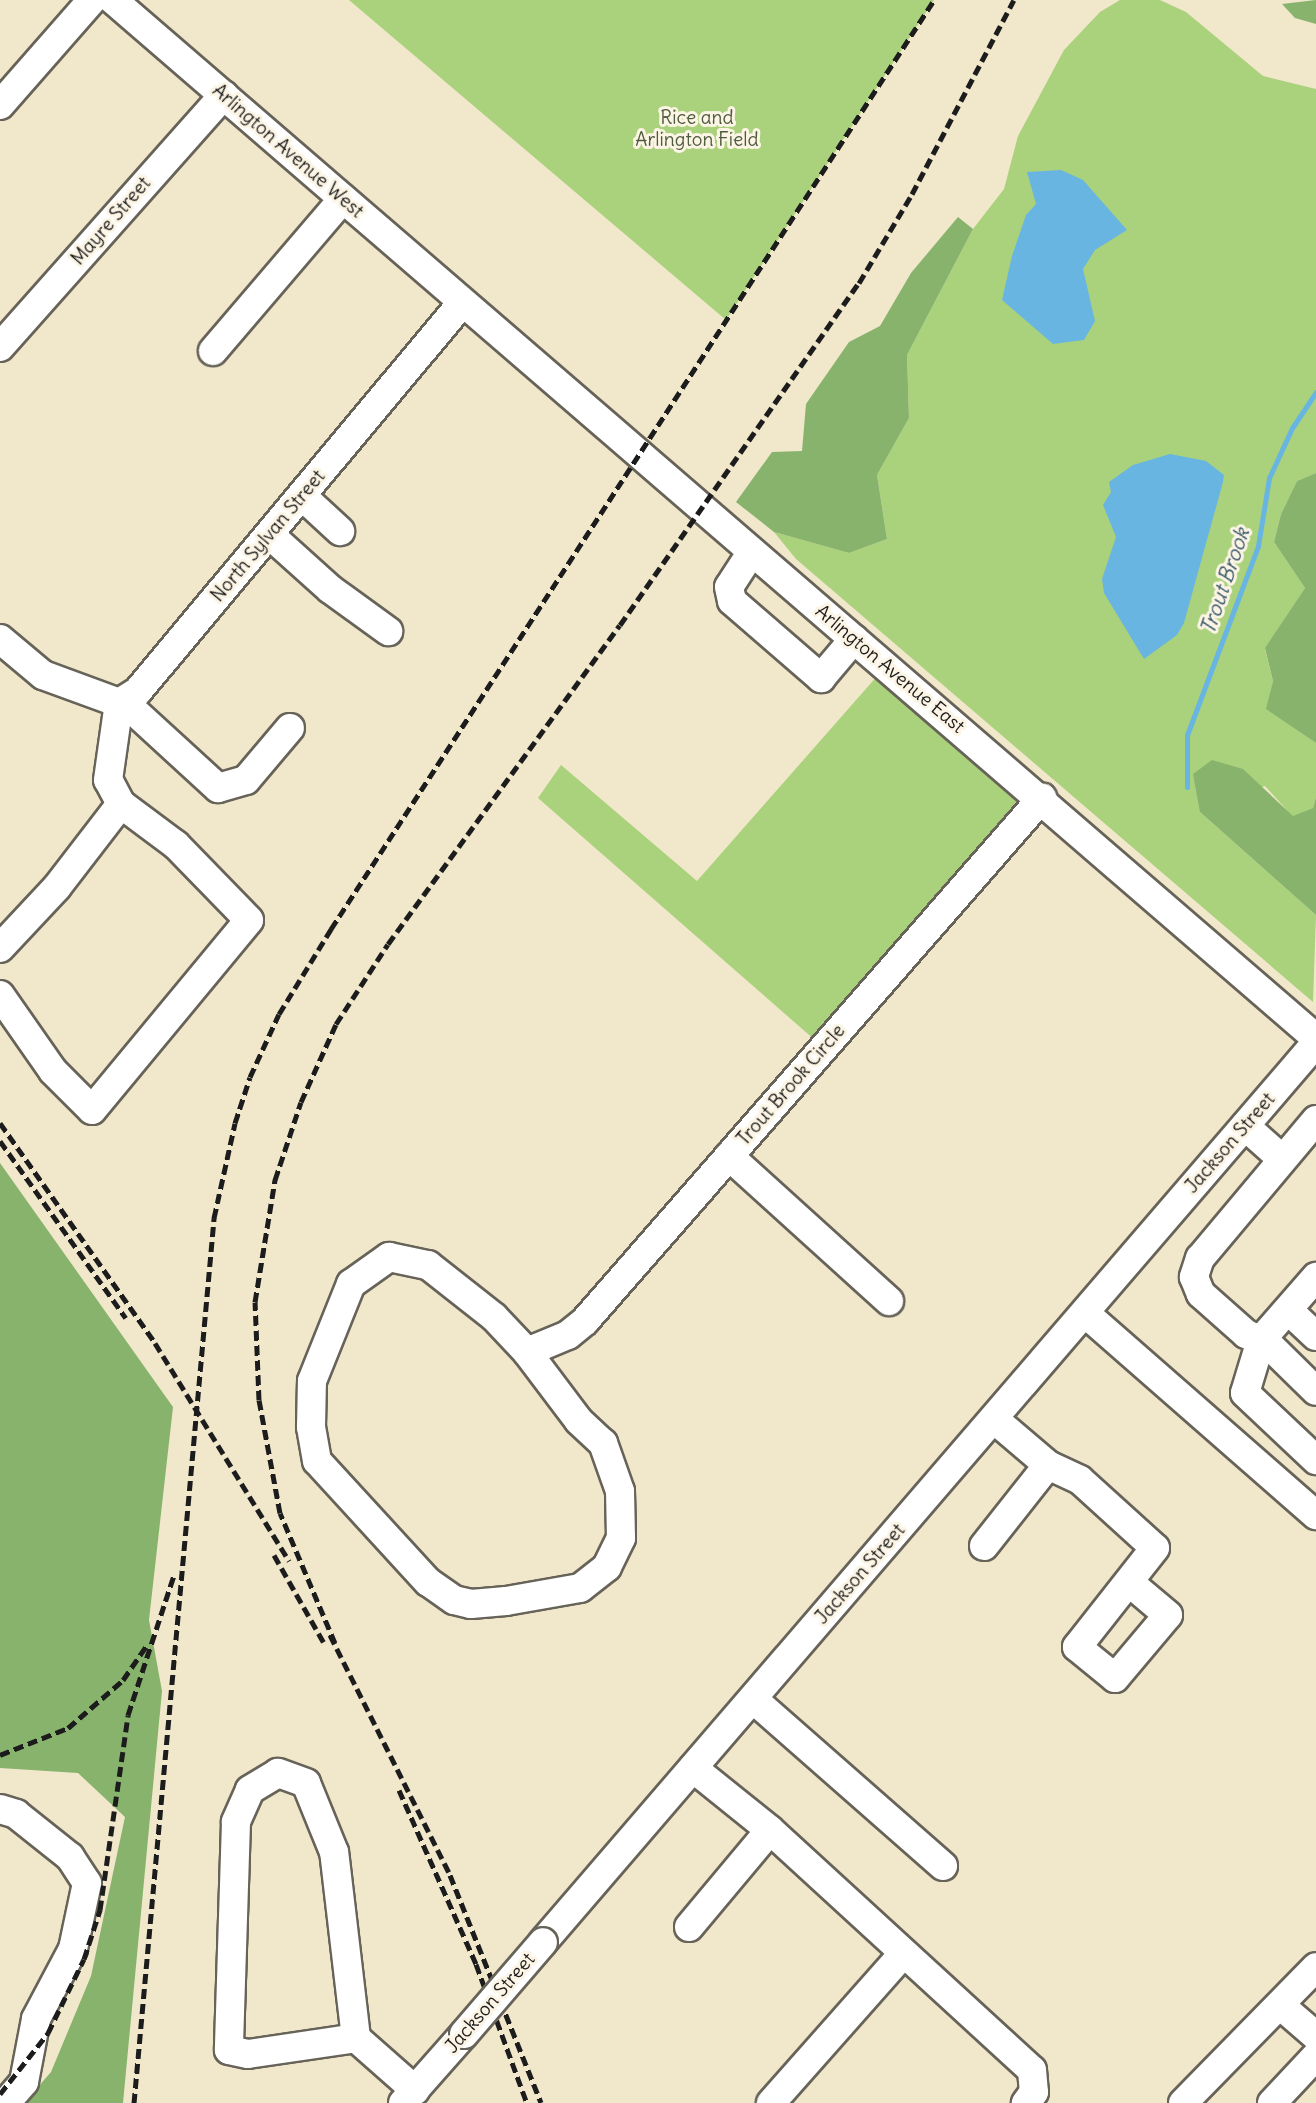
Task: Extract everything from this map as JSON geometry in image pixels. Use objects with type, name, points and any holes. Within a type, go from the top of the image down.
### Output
[{"type":"street","points":[[0,105],[92,0]]},
{"type":"street","name":"Arlington Avenue West","points":[[113,0],[462,303]]},
{"type":"street","name":"Mayre Street","points":[[0,347],[223,95]]},
{"type":"street","points":[[213,351],[343,199]]},
{"type":"street","name":"North Sylvan Street","points":[[121,702],[138,691],[462,303]]},
{"type":"street","name":"Arlington Avenue East","points":[[462,303],[751,553],[1042,799],[1316,1040]]},
{"type":"street","points":[[302,496],[340,531]]},
{"type":"street","points":[[270,535],[330,589],[388,631]]},
{"type":"street","points":[[751,553],[729,587],[732,601],[821,678],[854,639]]},
{"type":"street","points":[[0,639],[43,675],[121,702],[218,788],[246,780],[290,728]]},
{"type":"street","points":[[0,948],[57,887],[115,792],[121,702]]},
{"type":"street","points":[[0,995],[53,1071],[92,1110],[249,920],[176,845],[115,792]]},
{"type":"street","name":"Trout Brook Circle","points":[[527,1352],[547,1346],[585,1321],[1042,799]]},
{"type":"street","name":"Jackson Street","points":[[409,2096],[994,1419],[1316,1040]]},
{"type":"street","points":[[1316,1120],[1195,1269],[1194,1283],[1201,1294],[1246,1334],[1262,1339],[1316,1391]]},
{"type":"street","points":[[1245,1126],[1282,1159]]},
{"type":"street","points":[[729,1156],[889,1301]]},
{"type":"street","points":[[389,1257],[428,1265],[494,1317],[527,1352],[579,1421],[603,1443],[620,1491],[621,1538],[607,1567],[580,1588],[506,1601],[454,1600],[428,1582],[317,1461],[311,1427],[312,1381],[351,1283],[389,1257]]},
{"type":"street","points":[[1315,1281],[1262,1339],[1245,1394],[1316,1461]]},
{"type":"street","points":[[1288,1310],[1316,1336]]},
{"type":"street","points":[[1085,1313],[1316,1515]]},
{"type":"street","points":[[994,1419],[1048,1465],[1080,1480],[1155,1548],[1129,1582]]},
{"type":"street","points":[[984,1546],[1048,1465]]},
{"type":"street","points":[[753,1699],[943,1866]]},
{"type":"street","points":[[694,1768],[769,1830],[1032,2070],[1034,2092],[1026,2103]]},
{"type":"street","points":[[356,2038],[248,2054],[229,2050],[236,1822],[250,1790],[278,1773],[306,1783],[334,1852],[356,2038],[409,2096]]},
{"type":"street","points":[[0,1810],[16,1814],[70,1857],[87,1883],[73,1950],[36,2018],[24,2082],[6,2103]]},
{"type":"street","points":[[689,1927],[769,1830]]},
{"type":"street","points":[[771,2103],[904,1954]]},
{"type":"street","points":[[1184,2103],[1316,1968]]},
{"type":"street","points":[[1280,2004],[1316,2036]]},
{"type":"street","points":[[1272,2103],[1316,2056]]},
{"type":"green space","name":"Rice and Arlington Field","points":[[349,0],[934,0],[726,320]]},
{"type":"green space","points":[[1120,0],[1160,0],[1186,12],[1263,76],[1316,89],[1316,473],[1297,481],[1281,514],[1274,542],[1305,588],[1265,649],[1273,681],[1267,709],[1316,743],[1316,797],[1313,808],[1293,817],[1265,786],[1200,812],[1316,915],[1313,1002],[796,559],[774,532],[849,553],[887,539],[877,475],[909,418],[907,355],[973,229],[1004,189],[1018,136],[1064,50],[1100,12]]},
{"type":"green space","points":[[1316,0],[1316,24],[1295,18],[1282,4]]},
{"type":"green space","points":[[958,217],[973,229],[907,355],[909,418],[877,475],[887,539],[849,553],[774,532],[736,502],[772,452],[802,451],[806,404],[849,342],[880,326],[911,273]]},
{"type":"green space","points":[[1316,473],[1316,743],[1266,709],[1273,681],[1265,648],[1305,588],[1274,542],[1281,514],[1297,481]]},
{"type":"green space","points":[[886,666],[1042,798],[824,1048],[538,798],[561,765],[697,881]]},
{"type":"green space","points":[[1212,760],[1243,769],[1293,816],[1313,808],[1316,797],[1316,915],[1200,812],[1193,774]]},
{"type":"green space","points":[[0,1163],[173,1407],[149,1620],[162,1691],[123,2103],[24,2103],[51,2072],[91,1976],[125,1817],[78,1773],[0,1768]]},
{"type":"water","points":[[1061,170],[1083,180],[1127,230],[1095,250],[1083,269],[1095,321],[1084,340],[1053,344],[1002,300],[1012,256],[1026,215],[1036,204],[1027,172]]},
{"type":"water","points":[[1170,454],[1206,461],[1224,475],[1184,623],[1177,635],[1144,659],[1104,593],[1102,579],[1116,537],[1103,505],[1111,492],[1109,482],[1133,465]]},
{"type":"waterway","name":"Trout Brook","points":[[1187,787],[1187,735],[1258,546],[1269,478],[1292,428],[1316,392]]},
{"type":"railway","points":[[134,2103],[214,1218],[235,1123],[250,1077],[279,1014],[331,929],[934,0]]},
{"type":"railway","points":[[335,1643],[280,1513],[259,1400],[255,1302],[275,1180],[301,1102],[336,1024],[388,944],[620,625],[859,283],[912,194],[1014,0]]},
{"type":"railway","points":[[0,1123],[155,1343],[289,1561]]},
{"type":"railway","points":[[0,1141],[126,1318]]},
{"type":"railway","points":[[274,1555],[324,1643]]},
{"type":"railway","points":[[0,2094],[48,2033],[84,1959],[100,1910],[128,1715],[174,1575]]},
{"type":"railway","points":[[330,1635],[450,1875],[541,2103]]},
{"type":"railway","points":[[0,1755],[68,1728],[123,1680],[147,1645]]},
{"type":"railway","points":[[399,1790],[476,1964],[527,2103]]}]
